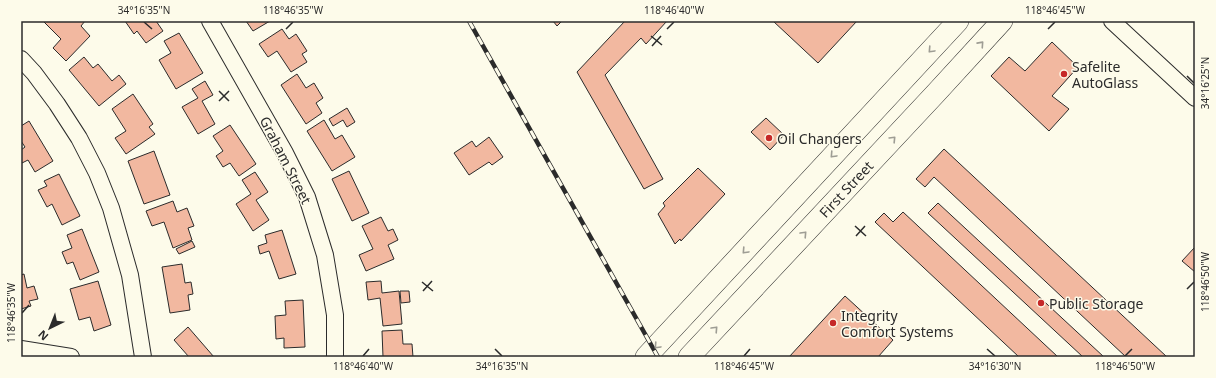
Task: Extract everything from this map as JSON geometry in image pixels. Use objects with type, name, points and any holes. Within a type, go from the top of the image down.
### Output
[{"type":"main road","points":[[646,357],[958,21]]},
{"type":"main road","name":"First Street","points":[[689,357],[1002,21]]},
{"type":"street","name":"Graham Street","points":[[210,21],[286,153],[307,197],[325,255],[335,316],[335,357]]},
{"type":"street","points":[[1112,21],[1195,98]]},
{"type":"street","points":[[21,59],[34,73],[57,104],[79,138],[111,208],[130,275],[143,357]]},
{"type":"street","points":[[21,349],[71,357]]},
{"type":"building","points":[[43,21],[85,21],[81,26],[90,36],[66,61],[53,48],[61,39]]},
{"type":"building","points":[[125,21],[156,21],[163,31],[146,43],[137,31],[134,34]]},
{"type":"building","points":[[246,21],[270,21],[253,31]]},
{"type":"building","points":[[553,21],[562,21],[557,26]]},
{"type":"building","points":[[625,21],[667,21],[646,44],[641,38],[605,75],[663,179],[644,189],[577,72]]},
{"type":"building","points":[[773,21],[857,21],[818,63]]},
{"type":"building","points":[[282,29],[289,39],[296,34],[307,51],[302,54],[307,62],[291,72],[277,51],[268,57],[259,44]]},
{"type":"building","points":[[179,33],[203,73],[176,89],[159,60],[171,53],[164,41]]},
{"type":"building","points":[[1052,42],[1078,67],[1052,96],[1069,109],[1049,131],[991,76],[1009,57],[1025,71]]},
{"type":"building","points":[[84,57],[93,68],[98,64],[112,81],[119,75],[126,84],[99,106],[69,70]]},
{"type":"building","points":[[297,74],[306,88],[314,83],[323,98],[316,103],[322,113],[306,124],[281,85]]},
{"type":"building","points":[[205,81],[213,95],[202,101],[215,124],[198,134],[182,107],[198,98],[192,89]]},
{"type":"building","points":[[133,94],[153,124],[149,127],[155,134],[126,154],[115,138],[126,131],[112,109]]},
{"type":"building","points":[[347,108],[355,122],[347,127],[343,120],[333,126],[329,119]]},
{"type":"building","points":[[766,118],[784,135],[770,150],[751,132]]},
{"type":"building","points":[[324,120],[335,139],[342,135],[355,157],[332,171],[307,131]]},
{"type":"building","points":[[29,121],[53,161],[35,172],[28,160],[22,163],[21,161],[21,150],[25,147],[21,141],[21,126]]},
{"type":"building","points":[[230,125],[256,164],[239,176],[230,163],[223,167],[216,156],[223,151],[213,136]]},
{"type":"building","points":[[489,137],[503,157],[492,165],[489,162],[469,175],[454,153],[472,141],[476,147]]},
{"type":"building","points":[[944,149],[1167,357],[1126,357],[934,177],[925,187],[916,179]]},
{"type":"building","points":[[154,151],[170,195],[144,204],[128,161]]},
{"type":"building","points":[[698,168],[725,194],[681,241],[680,239],[675,244],[658,214],[665,206],[663,203]]},
{"type":"building","points":[[349,171],[369,213],[352,221],[332,179]]},
{"type":"building","points":[[255,172],[268,192],[256,200],[269,220],[253,231],[236,204],[251,194],[242,180]]},
{"type":"building","points":[[59,174],[80,216],[62,225],[52,204],[47,207],[38,190],[47,186],[44,181]]},
{"type":"building","points":[[173,201],[177,212],[187,208],[194,226],[188,228],[192,240],[173,248],[164,222],[152,226],[146,211]]},
{"type":"building","points":[[938,203],[1104,357],[1083,357],[928,213]]},
{"type":"building","points":[[903,212],[1058,357],[1019,357],[875,222],[884,213],[893,222]]},
{"type":"building","points":[[381,217],[388,231],[393,229],[398,240],[388,245],[394,259],[366,271],[359,255],[373,249],[362,226]]},
{"type":"building","points":[[82,229],[99,272],[80,280],[73,262],[67,264],[62,252],[72,248],[67,235]]},
{"type":"building","points":[[282,230],[296,274],[279,279],[269,251],[260,254],[258,246],[267,243],[265,235]]},
{"type":"building","points":[[192,241],[195,247],[179,254],[176,249]]},
{"type":"building","points":[[1195,247],[1195,272],[1182,261]]},
{"type":"building","points":[[182,264],[185,283],[191,282],[193,294],[188,295],[190,310],[170,313],[162,267]]},
{"type":"building","points":[[24,274],[27,288],[34,286],[38,299],[29,301],[31,306],[21,309],[21,275]]},
{"type":"building","points":[[98,281],[111,325],[94,331],[90,317],[79,320],[70,289]]},
{"type":"building","points":[[381,281],[382,293],[399,291],[402,324],[383,326],[380,298],[368,300],[366,282]]},
{"type":"building","points":[[400,291],[409,291],[410,302],[401,303]]},
{"type":"building","points":[[845,296],[893,340],[878,357],[789,357]]},
{"type":"building","points":[[303,300],[305,347],[284,348],[284,338],[276,339],[275,316],[286,315],[285,301]]},
{"type":"building","points":[[188,327],[214,357],[189,357],[174,340]]},
{"type":"building","points":[[402,330],[403,344],[412,344],[413,357],[383,357],[382,331]]},
{"type":"railway","points":[[469,21],[658,357]]},
{"type":"place","name":"Safelite AutoGlass","points":[[1064,74]]},
{"type":"place","name":"Oil Changers","points":[[769,138]]},
{"type":"place","name":"Public Storage","points":[[1041,303]]},
{"type":"place","name":"Integrity Comfort Systems","points":[[833,323]]}]
